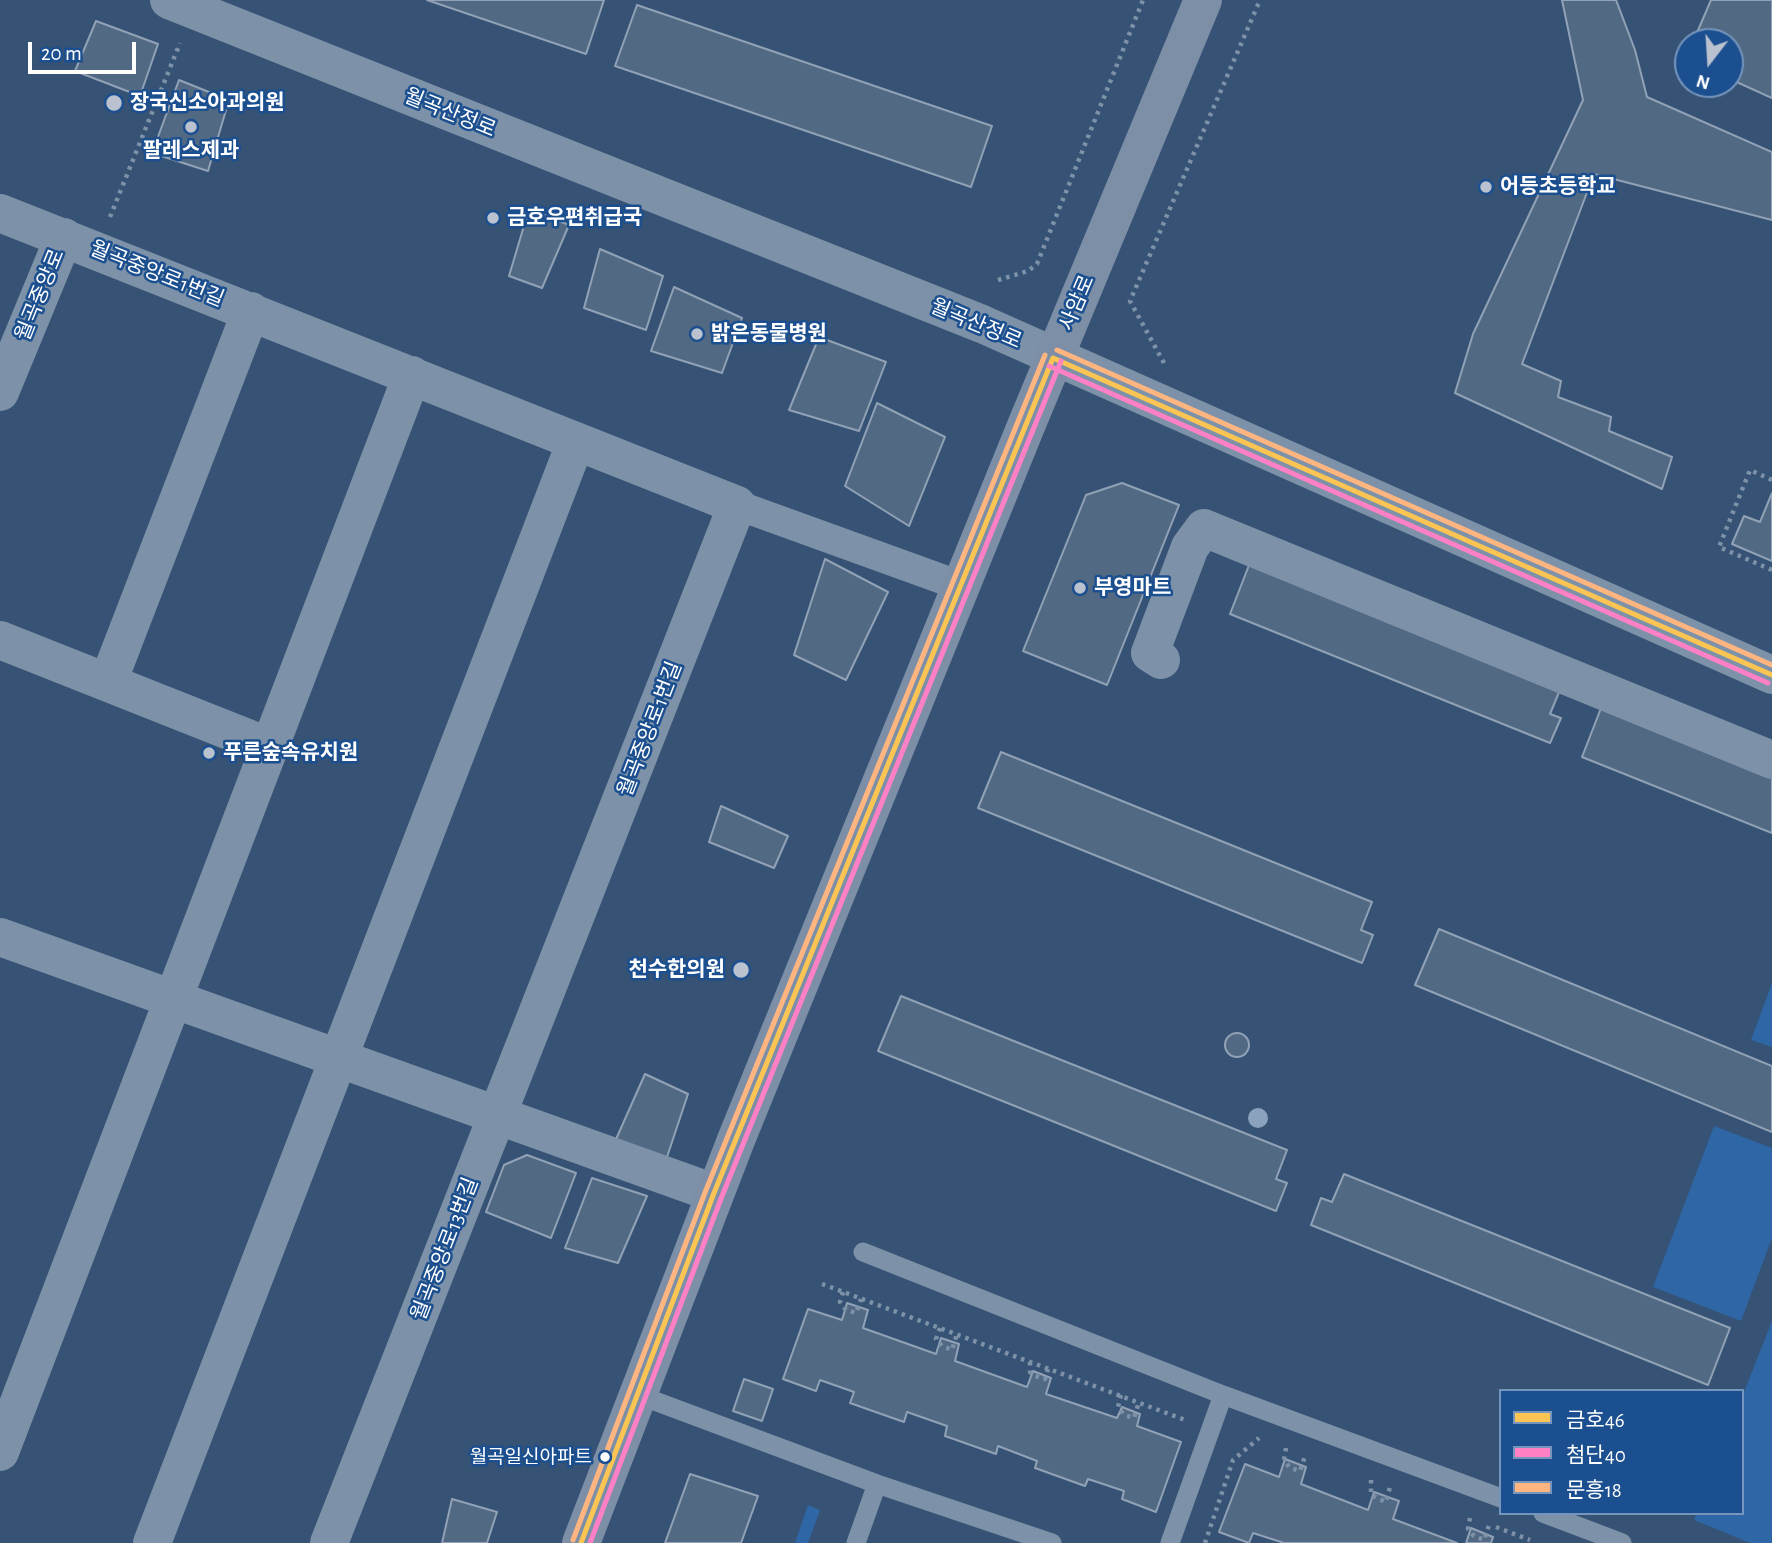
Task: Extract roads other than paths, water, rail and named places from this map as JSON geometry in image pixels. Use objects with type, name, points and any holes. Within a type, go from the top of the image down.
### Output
[{"type":"main road","name":"사암로","points":[[581,1543],[714,1193],[1053,358],[1203,0]]},
{"type":"street","name":"월곡산정로","points":[[181,5],[982,324],[1053,358],[1772,675]]},
{"type":"street","name":"월곡중앙로1번길","points":[[0,213],[737,505],[498,1114]]},
{"type":"street","name":"월곡중앙로","points":[[0,392],[80,243]]},
{"type":"street","name":"월곡중앙로1번길","points":[[108,682],[251,311]]},
{"type":"street","points":[[0,1452],[412,375]]},
{"type":"street","points":[[152,1543],[576,441]]},
{"type":"street","points":[[737,505],[961,586]]},
{"type":"street","points":[[1161,660],[1150,653],[1190,547],[1204,528],[1772,760]]},
{"type":"street","points":[[0,640],[270,747]]},
{"type":"street","points":[[2,942],[174,999],[714,1193]]},
{"type":"street","name":"월곡중앙로13번길","points":[[330,1543],[498,1114]]},
{"type":"lane","points":[[863,1252],[1223,1395],[1499,1496]]},
{"type":"lane","points":[[636,1394],[877,1484],[1052,1543]]},
{"type":"lane","points":[[1170,1543],[1223,1395]]},
{"type":"lane","points":[[856,1543],[877,1484]]},
{"type":"lane","points":[[1547,1515],[1622,1543]]},
{"type":"place","name":"장국신소아과의원","points":[[114,103]]},
{"type":"place","name":"팔레스제과","points":[[191,127]]},
{"type":"place","name":"어등초등학교","points":[[1486,187]]},
{"type":"place","name":"금호우편취급국","points":[[493,218]]},
{"type":"place","name":"밝은동물병원","points":[[697,334]]},
{"type":"place","name":"부영마트","points":[[1080,588]]},
{"type":"place","name":"푸른숲속유치원","points":[[209,753]]},
{"type":"place","name":"천수한의원","points":[[741,970]]},
{"type":"place","name":"월곡일신아파트","points":[[605,1457]]}]
